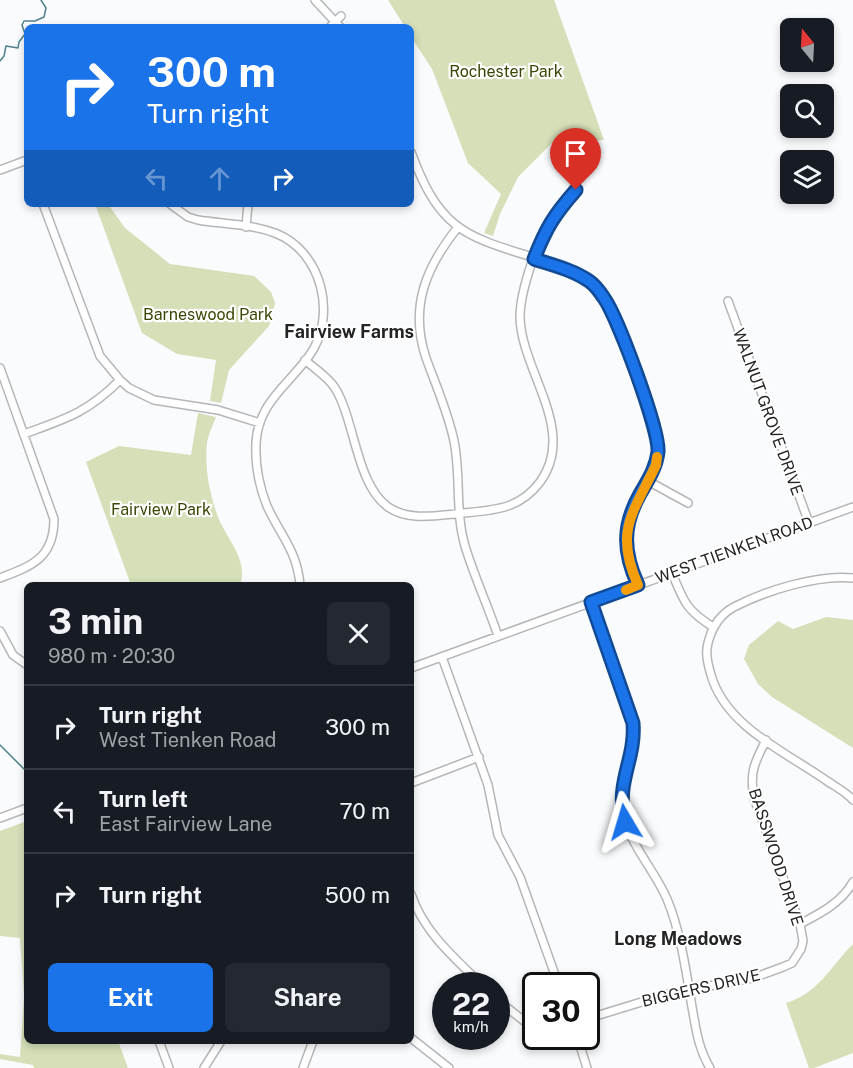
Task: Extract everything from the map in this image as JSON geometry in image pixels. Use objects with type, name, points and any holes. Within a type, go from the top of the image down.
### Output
[{"type":"street","points":[[315,0],[337,23]]},
{"type":"street","points":[[0,170],[24,162]]},
{"type":"street","points":[[414,167],[435,201],[458,227],[512,252],[577,274],[590,281],[605,299],[615,319],[659,443],[656,465],[632,509],[627,525],[628,555],[638,585]]},
{"type":"street","points":[[305,360],[336,389],[373,491],[390,508],[413,517],[489,512],[502,509],[528,495],[544,476],[552,458],[554,446],[549,417],[527,355],[520,318],[521,303],[542,237],[553,217],[576,190]]},
{"type":"street","points":[[44,207],[100,356],[120,380],[129,388],[154,400],[218,410],[260,423]]},
{"type":"street","points":[[174,207],[188,217],[264,230],[285,237],[304,253],[315,272],[323,299],[323,321],[316,342],[305,360],[274,394],[260,423],[256,444],[256,466],[260,483],[268,507],[295,558],[299,582]]},
{"type":"street","points":[[246,227],[248,207]]},
{"type":"street","points":[[458,227],[429,270],[424,284],[419,319],[426,356],[455,444],[464,545],[498,636]]},
{"type":"street","name":"WALNUT GROVE DRIVE","points":[[728,301],[809,523]]},
{"type":"street","points":[[0,368],[52,509],[54,529],[46,552],[37,562],[0,578]]},
{"type":"street","points":[[24,434],[82,412],[103,397],[120,380]]},
{"type":"street","points":[[648,481],[688,503]]},
{"type":"street","name":"WEST TIENKEN ROAD","points":[[414,667],[853,507]]},
{"type":"street","points":[[672,573],[686,606],[694,615],[713,627]]},
{"type":"street","points":[[853,578],[813,579],[733,608],[717,620],[713,627],[707,646],[706,659],[712,680],[731,711],[744,724],[802,762],[853,800]]},
{"type":"street","points":[[591,602],[633,723],[633,740],[623,781],[621,808],[632,837],[667,900],[678,933],[697,1041],[710,1068]]},
{"type":"street","points":[[0,631],[13,656],[24,663]]},
{"type":"street","points":[[442,657],[488,785],[498,835],[520,877],[554,972]]},
{"type":"street","name":"BASSWOOD DRIVE","points":[[766,740],[752,771],[754,798],[800,924],[802,940]]},
{"type":"street","points":[[414,782],[479,758]]},
{"type":"street","points":[[0,818],[24,809]]},
{"type":"street","points":[[800,924],[830,908],[844,895],[853,882]]},
{"type":"street","points":[[414,902],[431,932],[470,972]]},
{"type":"street","name":"BIGGERS DRIVE","points":[[600,1014],[638,1002],[753,978],[783,967],[792,963],[798,955],[802,940]]},
{"type":"street","points":[[510,1010],[522,1019]]},
{"type":"street","points":[[414,1040],[449,1068]]},
{"type":"street","points":[[160,1044],[169,1068]]},
{"type":"street","points":[[204,1068],[219,1044]]},
{"type":"street","points":[[303,1068],[312,1044]]},
{"type":"street","points":[[582,1050],[587,1068]]},
{"type":"green space","name":"Rochester Park","points":[[388,0],[554,0],[604,140],[552,143],[518,177],[500,214],[493,236],[484,233],[501,194],[468,163],[432,69],[414,42],[414,24],[403,24]]},
{"type":"green space","name":"Barneswood Park","points":[[96,207],[110,207],[125,228],[170,264],[254,276],[271,292],[275,303],[269,326],[229,370],[221,403],[210,401],[216,360],[177,354],[142,333]]},
{"type":"green space","name":"Fairview Park","points":[[198,413],[216,417],[207,443],[208,481],[218,517],[236,550],[242,567],[241,582],[130,582],[86,462],[119,446],[191,455]]},
{"type":"green space","points":[[826,617],[853,620],[853,748],[772,697],[758,684],[744,659],[749,645],[778,621],[793,629]]},
{"type":"green space","points":[[24,822],[24,996],[20,938],[0,936],[0,831]]},
{"type":"green space","points":[[853,944],[853,1053],[809,1068],[786,1003],[797,999],[816,986]]},
{"type":"green space","points":[[24,996],[24,1044],[119,1044],[128,1068],[34,1068],[33,1065],[0,1059],[0,1054],[20,1057]]},
{"type":"waterway","points":[[24,31],[22,25],[24,21],[35,21],[44,17],[46,8],[41,0]]},
{"type":"waterway","points":[[0,61],[4,56],[6,46],[18,48],[24,35]]},
{"type":"waterway","points":[[0,745],[24,769]]},
{"type":"slow traffic","points":[[626,590],[638,585],[628,555],[627,525],[632,509],[656,465],[657,457]]},
{"type":"district","name":"Fairview Farms","points":[[349,331]]},
{"type":"district","name":"Long Meadows","points":[[678,938]]},
{"type":"route","points":[[576,190],[553,217],[534,259],[590,281],[605,299],[615,319],[659,443],[656,465],[632,509],[627,525],[628,555],[638,585],[591,602],[633,723],[633,740],[621,797],[625,822]]}]
